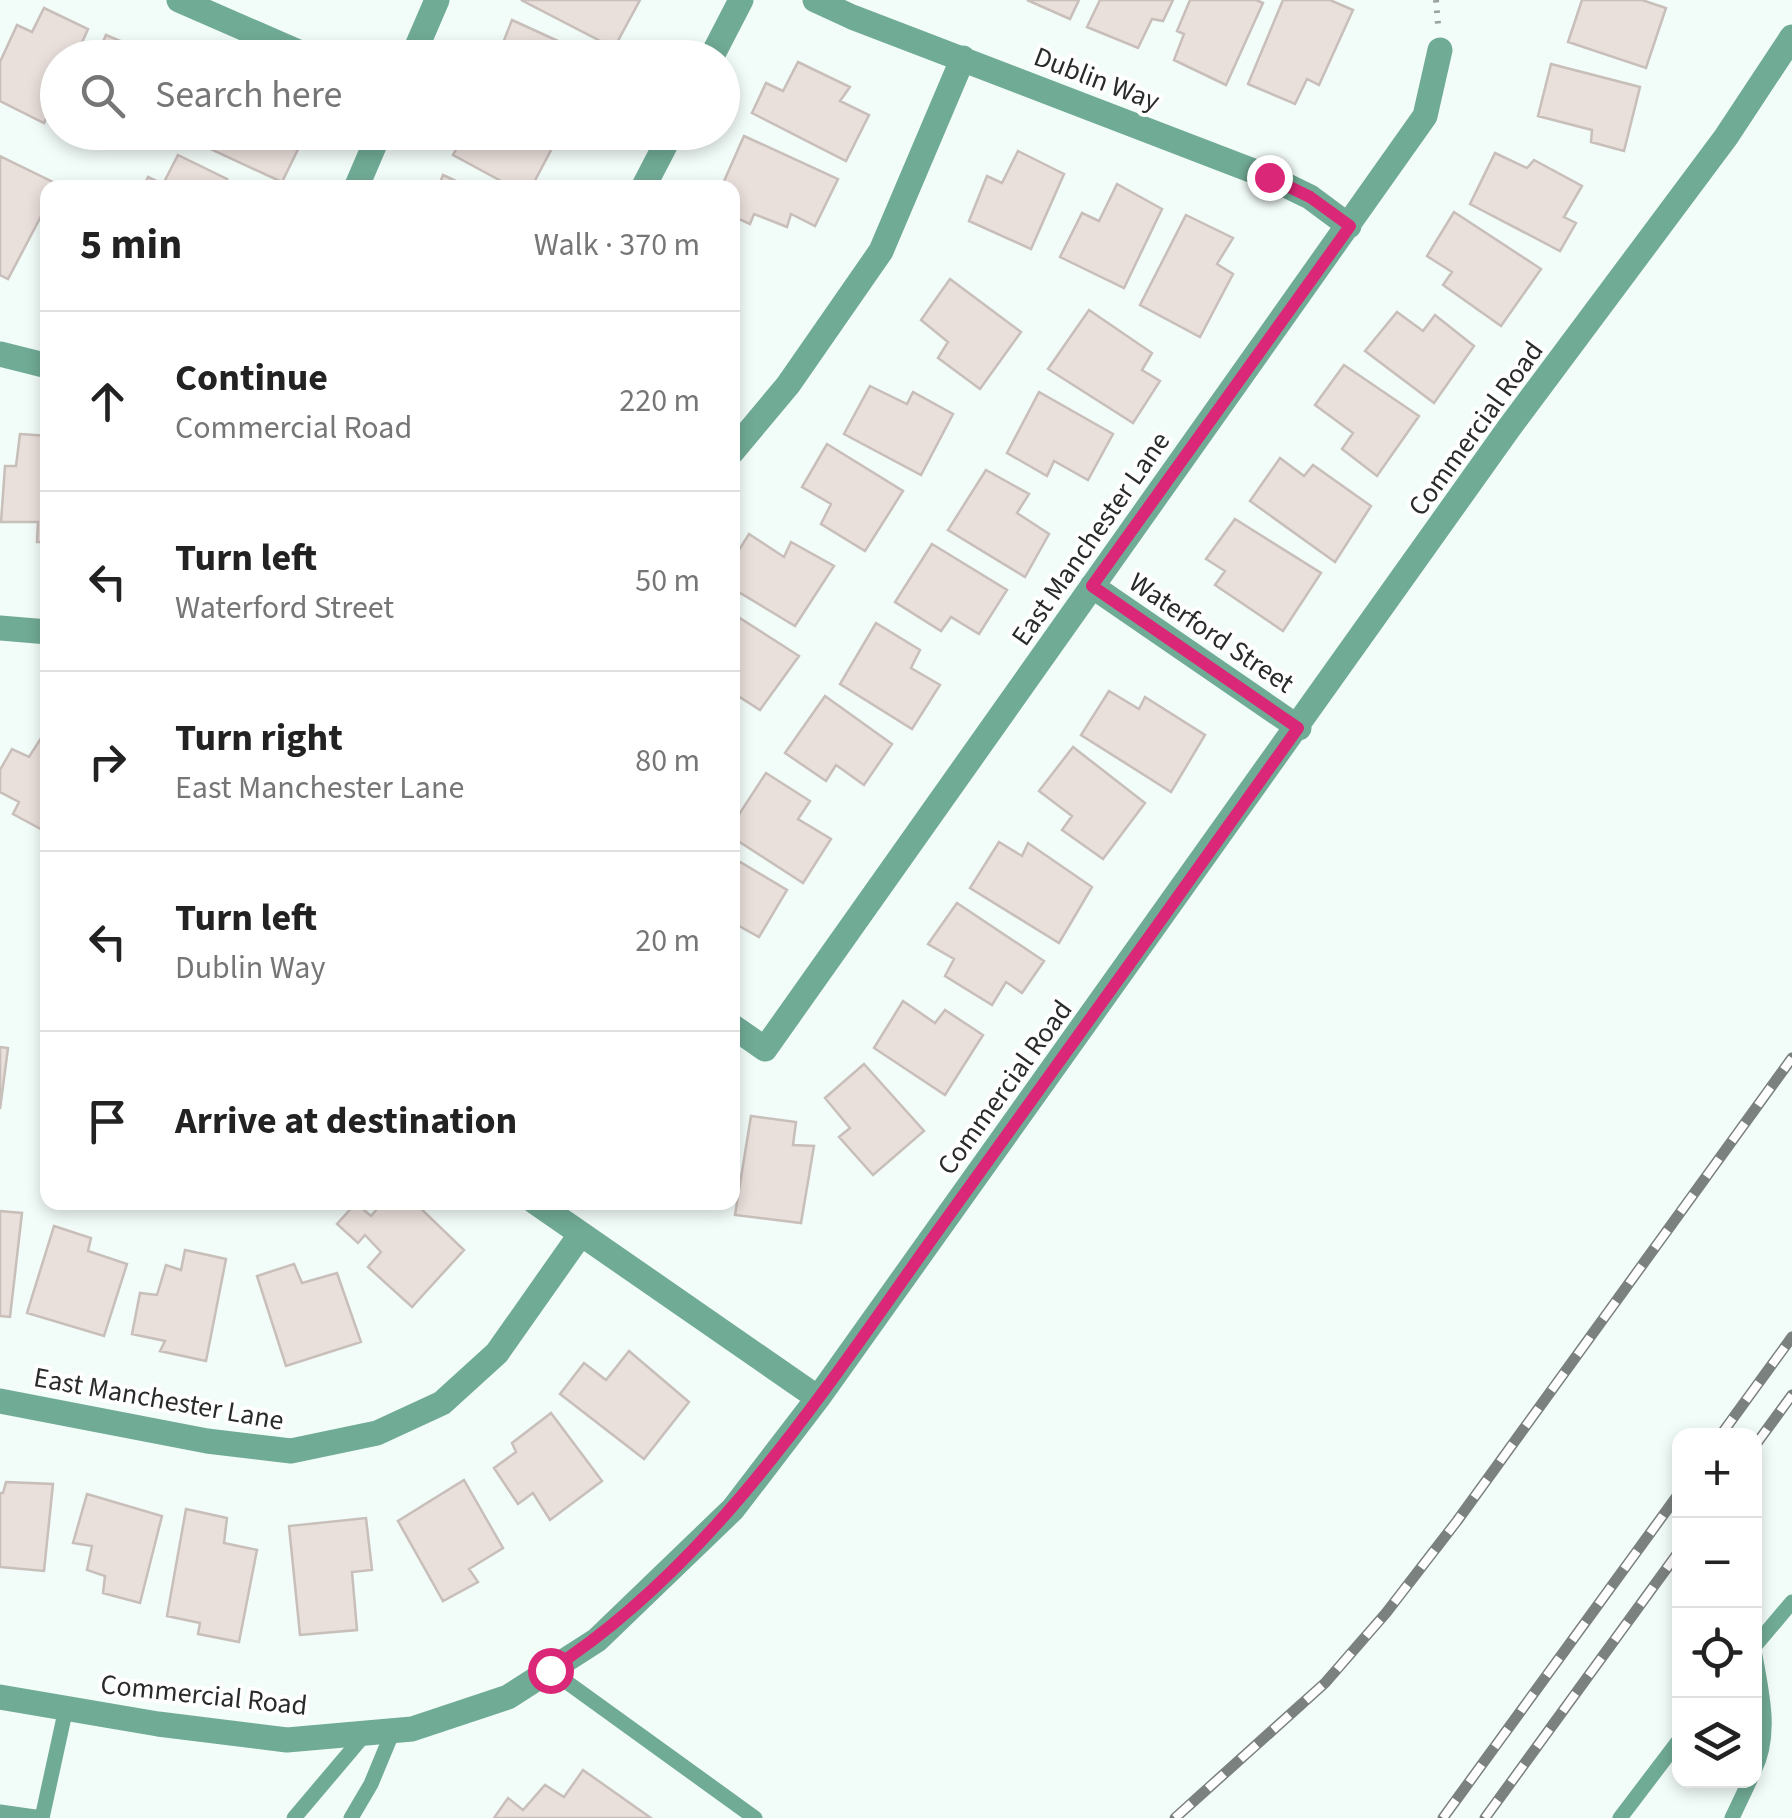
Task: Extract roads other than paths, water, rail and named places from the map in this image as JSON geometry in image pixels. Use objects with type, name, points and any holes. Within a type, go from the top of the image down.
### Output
[{"type":"street","points":[[179,0],[271,40]]},
{"type":"street","points":[[420,40],[437,0]]},
{"type":"street","points":[[720,40],[740,0]]},
{"type":"street","name":"Dublin Way","points":[[815,0],[1269,177],[1310,197],[1350,226]]},
{"type":"street","name":"Commercial Road","points":[[0,1697],[158,1724],[288,1740],[392,1731],[412,1729],[508,1697],[597,1640],[733,1509],[818,1398],[1510,428],[1726,136],[1792,37]]},
{"type":"street","name":"East Manchester Lane","points":[[740,1032],[765,1049],[1425,116],[1440,50]]},
{"type":"street","points":[[740,442],[788,385],[882,251],[963,58]]},
{"type":"street","points":[[359,180],[372,150]]},
{"type":"street","points":[[647,180],[663,150]]},
{"type":"street","points":[[0,354],[40,364]]},
{"type":"street","name":"Waterford Street","points":[[1092,586],[1298,728]]},
{"type":"street","points":[[0,628],[40,631]]},
{"type":"street","points":[[545,1210],[818,1398]]},
{"type":"street","name":"East Manchester Lane","points":[[0,1402],[207,1441],[291,1451],[377,1433],[442,1403],[496,1353],[580,1235]]},
{"type":"lane","points":[[1762,1639],[1792,1602]]},
{"type":"lane","points":[[550,1670],[755,1818]]},
{"type":"lane","points":[[1762,1699],[1762,1754]]},
{"type":"lane","points":[[0,1812],[42,1818],[66,1708]]},
{"type":"lane","points":[[350,1818],[371,1784],[392,1731]]},
{"type":"lane","points":[[294,1818],[366,1733]]},
{"type":"lane","points":[[1620,1818],[1672,1750]]},
{"type":"lane","points":[[1732,1818],[1746,1788]]},
{"type":"railway","points":[[1175,1818],[1325,1683],[1386,1613],[1792,1058]]},
{"type":"railway","points":[[1726,1428],[1792,1337]]},
{"type":"railway","points":[[1762,1436],[1792,1395]]},
{"type":"railway","points":[[1443,1818],[1672,1503]]},
{"type":"railway","points":[[1485,1818],[1672,1561]]}]
